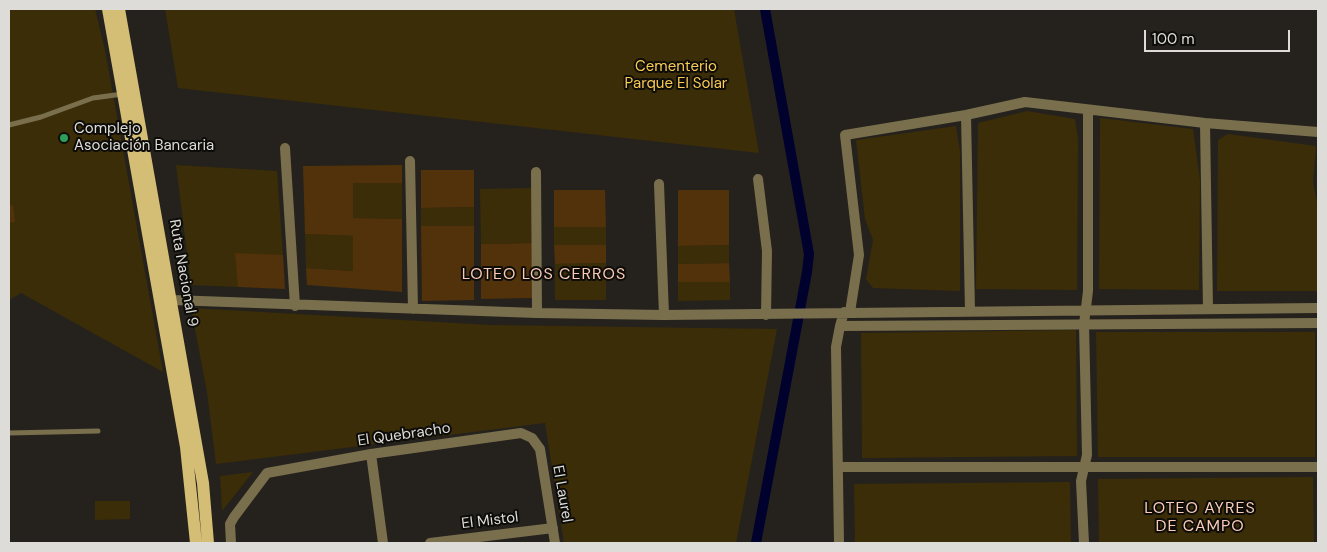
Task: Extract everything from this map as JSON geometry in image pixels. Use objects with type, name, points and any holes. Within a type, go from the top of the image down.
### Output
[{"type":"main road","name":"Ruta Nacional 9","points":[[108,9],[186,447],[196,543]]},
{"type":"main road","name":"Ruta Nacional 9","points":[[119,9],[203,483],[208,543]]},
{"type":"street","points":[[839,543],[836,348],[840,326],[847,312],[859,255],[845,135],[966,115],[1024,102],[1205,123],[1318,132]]},
{"type":"street","points":[[1084,543],[1081,481],[1086,455],[1084,324],[1088,291],[1088,110]]},
{"type":"street","points":[[966,115],[970,311]]},
{"type":"street","points":[[1205,123],[1208,309]]},
{"type":"street","points":[[285,148],[295,306]]},
{"type":"street","points":[[410,161],[413,308]]},
{"type":"street","points":[[536,172],[537,313]]},
{"type":"street","points":[[758,179],[767,251],[766,314]]},
{"type":"street","points":[[659,184],[664,315]]},
{"type":"street","points":[[172,300],[295,306],[664,315],[1318,308]]},
{"type":"street","points":[[840,326],[1318,323]]},
{"type":"street","name":"El Quebracho","points":[[231,543],[230,524],[234,516],[267,474],[371,454],[521,433],[532,438],[540,449]]},
{"type":"street","name":"El Laurel","points":[[540,449],[555,543]]},
{"type":"street","points":[[371,454],[383,543]]},
{"type":"street","points":[[838,468],[1318,467]]},
{"type":"street","name":"El Mistol","points":[[430,543],[553,528]]},
{"type":"lane","points":[[9,125],[41,117],[93,98],[124,94]]},
{"type":"lane","points":[[9,433],[98,431]]},
{"type":"green space","name":"Complejo Asociación Bancaria","points":[[9,9],[95,9],[105,50],[163,372],[21,293],[9,300]]},
{"type":"green space","name":"Cementerio Parque El Solar","points":[[165,9],[734,9],[759,153],[178,88]]},
{"type":"green space","points":[[1027,111],[1075,119],[1078,139],[1077,290],[976,289],[978,123]]},
{"type":"green space","points":[[1100,118],[1193,129],[1200,180],[1199,290],[1099,289]]},
{"type":"green space","points":[[956,126],[960,151],[960,291],[873,288],[866,279],[873,240],[865,219],[856,140]]},
{"type":"green space","points":[[1228,134],[1316,146],[1313,183],[1317,202],[1317,291],[1217,291],[1218,140]]},
{"type":"green space","points":[[176,165],[277,171],[283,255],[238,287],[191,285]]},
{"type":"green space","points":[[353,183],[402,183],[402,219],[353,218]]},
{"type":"green space","points":[[532,188],[532,243],[481,244],[480,189]]},
{"type":"green space","points":[[474,207],[474,226],[421,226],[421,208]]},
{"type":"green space","points":[[554,227],[606,227],[606,245],[554,245]]},
{"type":"green space","points":[[305,234],[353,236],[353,271],[306,268]]},
{"type":"green space","points":[[729,245],[729,263],[678,264],[678,246]]},
{"type":"green space","points":[[606,263],[606,300],[555,300],[555,264]]},
{"type":"green space","points":[[678,282],[730,282],[730,300],[678,301]]},
{"type":"green space","points":[[191,308],[490,325],[777,329],[736,543],[564,543],[545,423],[216,464],[207,392]]},
{"type":"green space","points":[[1076,330],[1077,456],[862,458],[861,333]]},
{"type":"green space","points":[[1096,332],[1315,332],[1315,457],[1098,457]]},
{"type":"green space","points":[[253,472],[222,511],[220,476]]},
{"type":"green space","points":[[1313,477],[1314,543],[1099,543],[1098,479]]},
{"type":"green space","points":[[1070,482],[1071,543],[855,543],[854,484]]},
{"type":"green space","points":[[95,501],[130,501],[130,519],[95,520]]},
{"type":"building","points":[[402,165],[402,183],[353,183],[353,218],[402,219],[402,292],[307,285],[306,268],[353,271],[353,236],[305,234],[303,166]]},
{"type":"building","points":[[421,170],[474,170],[474,207],[421,208]]},
{"type":"building","points":[[554,190],[605,190],[606,227],[554,227]]},
{"type":"building","points":[[678,190],[729,190],[729,245],[678,246]]},
{"type":"building","points":[[13,205],[15,222],[9,223],[9,206]]},
{"type":"building","points":[[421,226],[474,226],[474,300],[422,301]]},
{"type":"building","points":[[532,243],[532,298],[481,299],[481,244]]},
{"type":"building","points":[[554,245],[606,245],[606,263],[555,264]]},
{"type":"building","points":[[235,253],[283,255],[285,289],[238,287]]},
{"type":"building","points":[[729,263],[730,282],[678,282],[678,264]]},
{"type":"waterway","points":[[756,543],[809,254],[765,9]]},
{"type":"place","name":"Complejo Asociación Bancaria","points":[[64,138]]},
{"type":"district","name":"LOTEO LOS CERROS","points":[[544,275]]},
{"type":"district","name":"LOTEO AYRES DE CAMPO","points":[[1200,518]]}]
